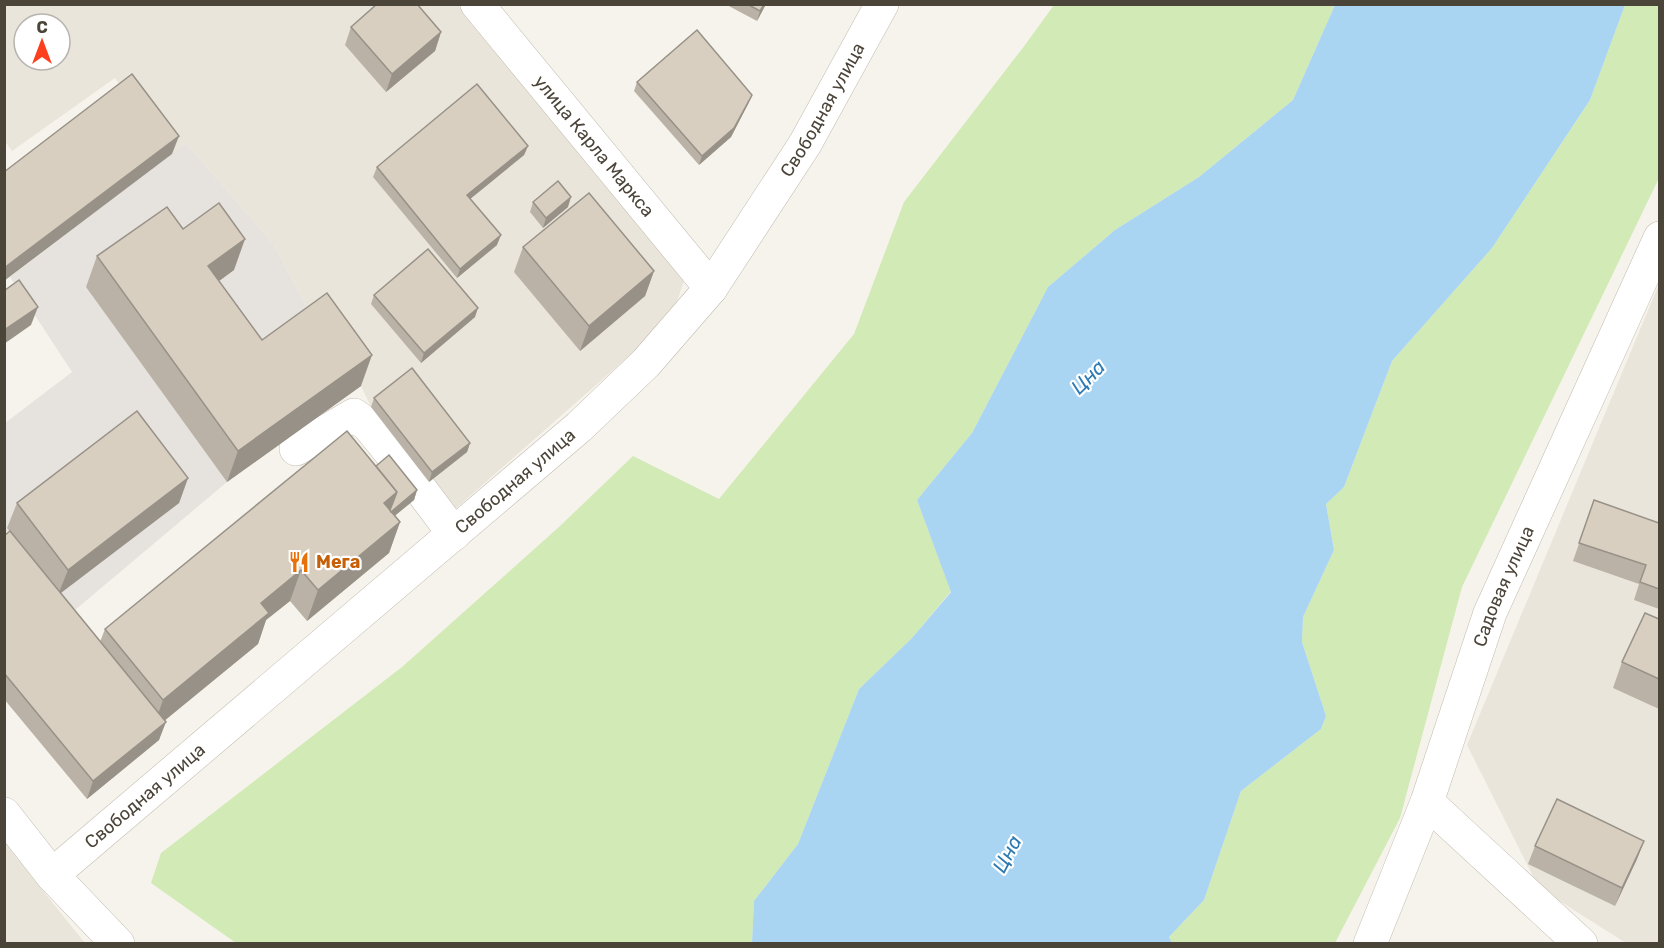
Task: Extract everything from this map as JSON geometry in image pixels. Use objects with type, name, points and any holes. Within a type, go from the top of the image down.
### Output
[{"type":"street","name":"улица Карла Маркса","points":[[477,4],[711,288]]},
{"type":"street","name":"Свободная улица","points":[[52,875],[579,427],[646,363],[711,288],[805,144],[882,4]]},
{"type":"street","name":"Садовая улица","points":[[1370,944],[1427,802],[1491,613],[1659,238]]},
{"type":"street","points":[[296,449],[354,415],[368,425],[422,490],[454,534]]},
{"type":"street","points":[[1427,802],[1581,944]]},
{"type":"street","points":[[4,814],[52,875],[118,944]]},
{"type":"shaded area","points":[[4,5],[458,5],[685,278],[671,319],[453,511],[371,407],[361,386],[315,324],[274,245],[186,143],[172,154],[115,78],[12,151],[4,140]]},
{"type":"shaded area","points":[[186,143],[274,245],[315,324],[361,386],[227,482],[62,621],[5,551],[5,423],[72,372],[10,277]]},
{"type":"shaded area","points":[[1659,284],[1659,943],[1626,943],[1539,888],[1467,745]]},
{"type":"shaded area","points":[[5,844],[85,943],[5,943]]},
{"type":"green space","points":[[1054,5],[1335,5],[1293,100],[1199,177],[1115,230],[1048,287],[972,433],[917,500],[951,591],[912,638],[859,689],[798,844],[754,901],[752,943],[236,943],[151,883],[161,853],[402,667],[559,527],[633,456],[719,499],[854,334],[904,202]]},
{"type":"green space","points":[[1625,5],[1659,5],[1659,178],[1462,587],[1400,818],[1335,943],[1172,944],[1169,937],[1204,900],[1241,791],[1321,729],[1326,716],[1302,642],[1303,617],[1334,550],[1326,504],[1344,487],[1392,361],[1492,248],[1590,100]]},
{"type":"water","name":"Цна","points":[[1335,5],[1625,5],[1590,100],[1492,248],[1392,361],[1344,487],[1326,504],[1334,550],[1303,617],[1302,642],[1326,716],[1321,729],[1241,791],[1204,900],[1169,937],[1172,943],[752,943],[754,901],[798,844],[859,689],[912,638],[951,592],[917,500],[972,433],[1048,287],[1115,230],[1199,177],[1293,100]]},
{"type":"building","points":[[377,4],[417,4],[441,32],[392,74],[351,27]]},
{"type":"building","points":[[747,4],[764,4],[760,11]]},
{"type":"building","points":[[697,30],[752,95],[734,128],[702,156],[637,82]]},
{"type":"building","points":[[132,74],[179,136],[4,268],[4,172]]},
{"type":"building","points":[[477,84],[528,146],[467,195],[501,235],[460,269],[377,167]]},
{"type":"building","points":[[558,181],[571,197],[546,218],[533,202]]},
{"type":"building","points":[[589,193],[654,271],[589,326],[523,247]]},
{"type":"building","points":[[219,203],[245,239],[208,266],[262,340],[327,293],[372,355],[238,451],[97,256],[167,207],[183,229]]},
{"type":"building","points":[[428,249],[478,308],[424,353],[374,295]]},
{"type":"building","points":[[19,280],[38,307],[4,330],[4,291]]},
{"type":"building","points":[[412,368],[470,443],[432,472],[374,398]]},
{"type":"building","points":[[137,411],[188,478],[68,570],[17,503]]},
{"type":"building","points":[[347,431],[397,492],[384,503],[400,522],[318,590],[301,570],[261,603],[269,613],[163,700],[105,629]]},
{"type":"building","points":[[389,455],[417,490],[391,512],[397,492],[376,466]]},
{"type":"building","points":[[1594,500],[1659,523],[1659,589],[1640,582],[1646,565],[1579,543]]},
{"type":"building","points":[[10,531],[166,722],[93,781],[4,673],[4,536]]},
{"type":"building","points":[[1645,613],[1659,619],[1659,679],[1622,662]]},
{"type":"building","points":[[1557,799],[1644,841],[1622,888],[1535,846]]},
{"type":"place","name":"Мега","points":[[299,562]]}]
